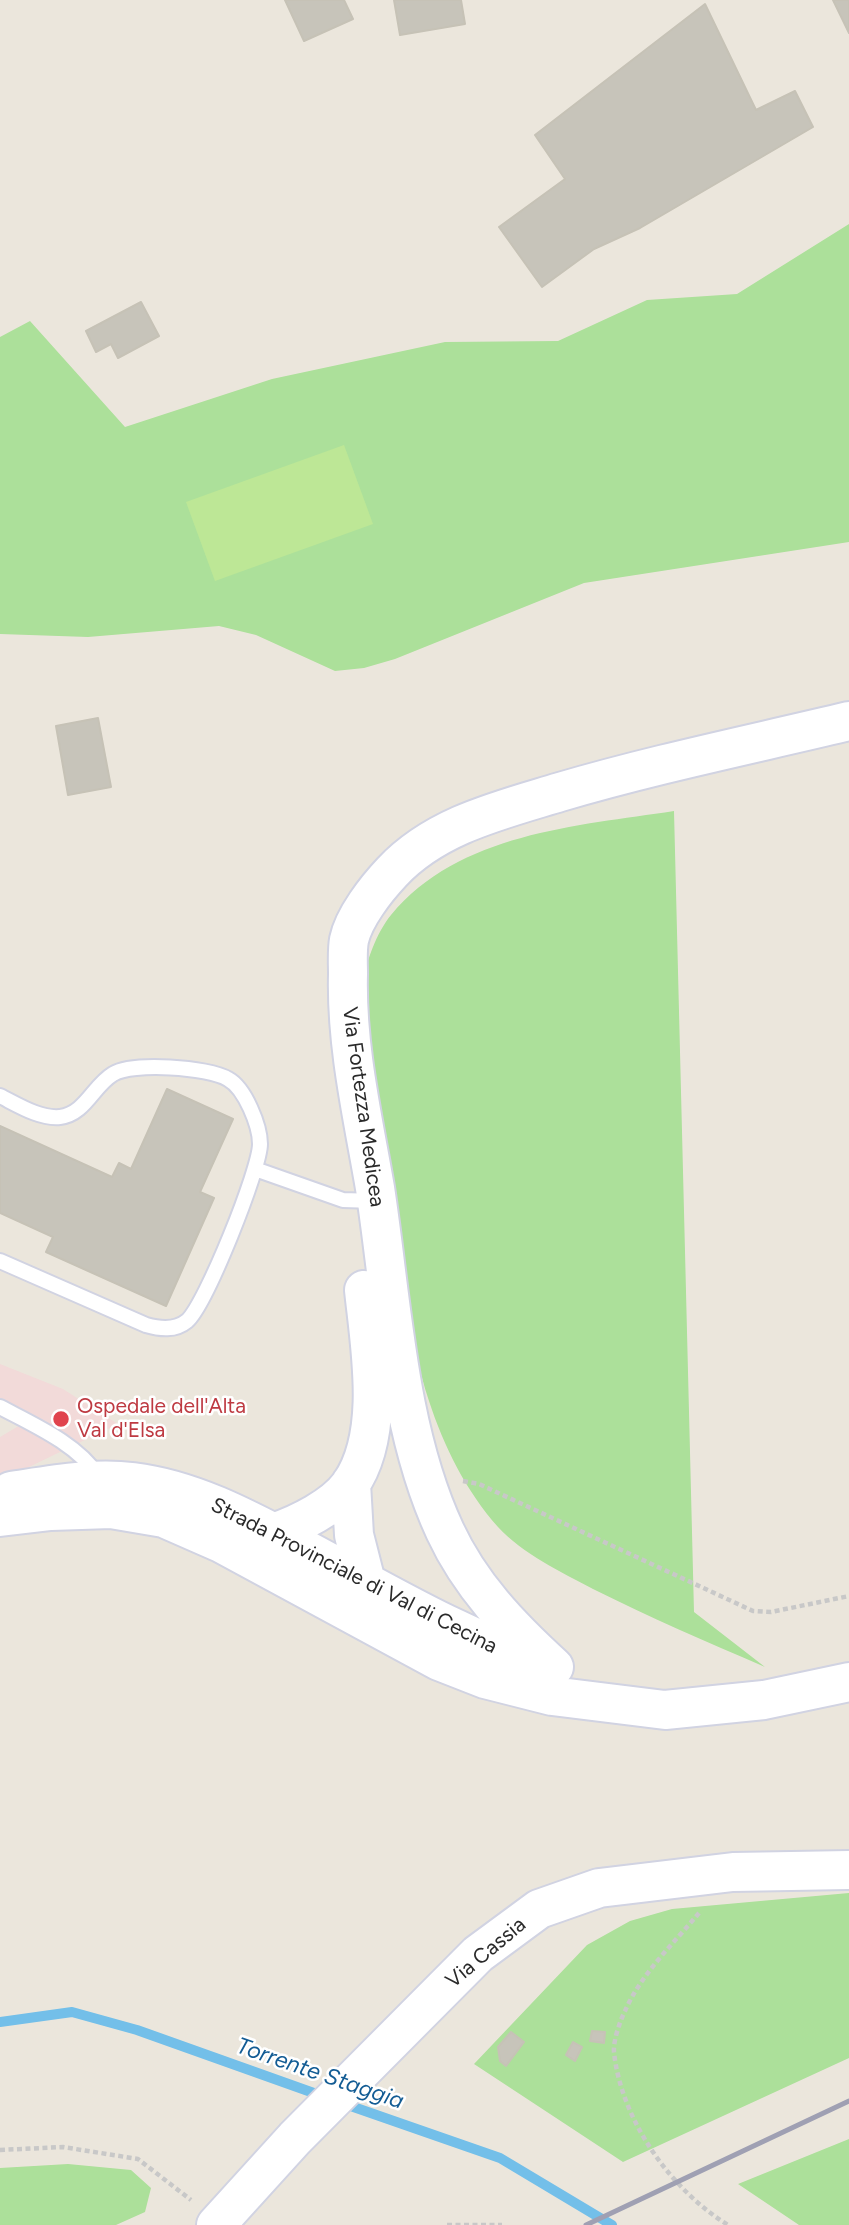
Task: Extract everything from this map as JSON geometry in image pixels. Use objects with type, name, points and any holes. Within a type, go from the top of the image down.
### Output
[{"type":"main road","points":[[506,1686],[469,1656],[376,1607],[366,1581],[351,1517],[351,1483],[370,1424],[373,1381],[365,1201],[329,1020],[333,984],[349,939],[366,907],[392,872],[416,851],[462,824],[608,778],[849,721]]},
{"type":"main road","name":"Via Fortezza Medicea","points":[[365,1201],[411,1420],[434,1506],[454,1550],[481,1590],[521,1636],[554,1667]]},
{"type":"main road","name":"Strada Provinciale di Val di Cecina","points":[[0,1493],[100,1480],[142,1484],[191,1496],[274,1533],[480,1641],[554,1667],[705,1705]]},
{"type":"main road","points":[[274,1533],[321,1509],[351,1483]]},
{"type":"main road","name":"Strada Provinciale di Val di Cecina","points":[[0,1517],[80,1509],[150,1514],[221,1543],[439,1661],[506,1686],[597,1704],[665,1710],[764,1700],[849,1682]]},
{"type":"main road","name":"Via Cassia","points":[[213,2213],[295,2138],[478,1954],[539,1909],[598,1888],[733,1872],[849,1870]]},
{"type":"lane","points":[[0,1096],[37,1113],[59,1117],[76,1111],[106,1079],[125,1070],[170,1068],[221,1076],[238,1089],[258,1129],[259,1155],[203,1296],[187,1321],[170,1329],[131,1319],[0,1261]]},
{"type":"lane","points":[[255,1169],[365,1201]]},
{"type":"lane","points":[[0,1407],[65,1445],[89,1464],[100,1480],[150,1514]]},
{"type":"path","points":[[453,1480],[480,1484],[753,1611],[771,1612],[849,1597]]},
{"type":"path","points":[[728,2225],[705,2211],[662,2167],[634,2116],[613,2049],[625,2010],[653,1967],[733,1872]]},
{"type":"path","points":[[0,2150],[63,2147],[138,2159],[213,2213]]},
{"type":"path","points":[[447,2225],[502,2225]]},
{"type":"shaded area","name":"Ospedale dell'Alta Val d'Elsa","points":[[0,1364],[63,1389],[118,1424],[27,1468],[0,1475],[0,1437],[22,1424],[0,1413]]},
{"type":"green space","points":[[849,224],[849,542],[584,583],[395,659],[364,668],[335,671],[256,635],[219,626],[88,637],[0,634],[0,337],[30,321],[125,427],[272,379],[445,342],[558,341],[647,300],[737,294]]},
{"type":"green space","points":[[344,445],[373,524],[215,581],[186,502]]},
{"type":"green space","points":[[674,811],[694,1612],[765,1667],[635,1609],[543,1562],[508,1537],[476,1499],[449,1452],[422,1378],[407,1306],[393,1209],[367,1067],[362,1011],[366,967],[372,948],[391,915],[419,888],[450,866],[521,838],[598,822]]},
{"type":"green space","points":[[849,1893],[849,2058],[623,2162],[474,2064],[587,1945],[630,1921],[672,1909]]},
{"type":"green space","points":[[849,2139],[849,2225],[799,2225],[738,2184]]},
{"type":"green space","points":[[68,2164],[131,2170],[151,2188],[145,2212],[116,2225],[0,2225],[0,2168]]},
{"type":"building","points":[[285,0],[344,0],[353,19],[304,41]]},
{"type":"building","points":[[394,0],[461,0],[465,24],[400,35]]},
{"type":"building","points":[[833,0],[849,0],[849,33]]},
{"type":"building","points":[[705,4],[756,110],[795,91],[813,127],[640,228],[594,249],[542,287],[499,227],[565,179],[535,135]]},
{"type":"building","points":[[141,302],[159,336],[118,358],[111,344],[96,352],[86,331]]},
{"type":"building","points":[[98,718],[111,787],[68,795],[56,726]]},
{"type":"building","points":[[167,1089],[233,1119],[200,1192],[214,1198],[166,1306],[46,1252],[53,1237],[0,1213],[0,1126],[112,1177],[119,1163],[131,1169]]},
{"type":"building","points":[[592,2031],[605,2032],[604,2043],[590,2041]]},
{"type":"building","points":[[511,2032],[524,2042],[506,2066],[500,2061],[498,2047]]},
{"type":"building","points":[[573,2042],[582,2047],[575,2061],[566,2055]]},
{"type":"waterway","name":"Torrente Staggia","points":[[0,2022],[72,2012],[137,2030],[325,2097]]},
{"type":"waterway","name":"Torrente Staggia","points":[[342,2103],[500,2158],[612,2225]]},
{"type":"railway","points":[[586,2225],[849,2101]]},
{"type":"place","name":"Ospedale dell'Alta Val d'Elsa","points":[[61,1419]]}]
